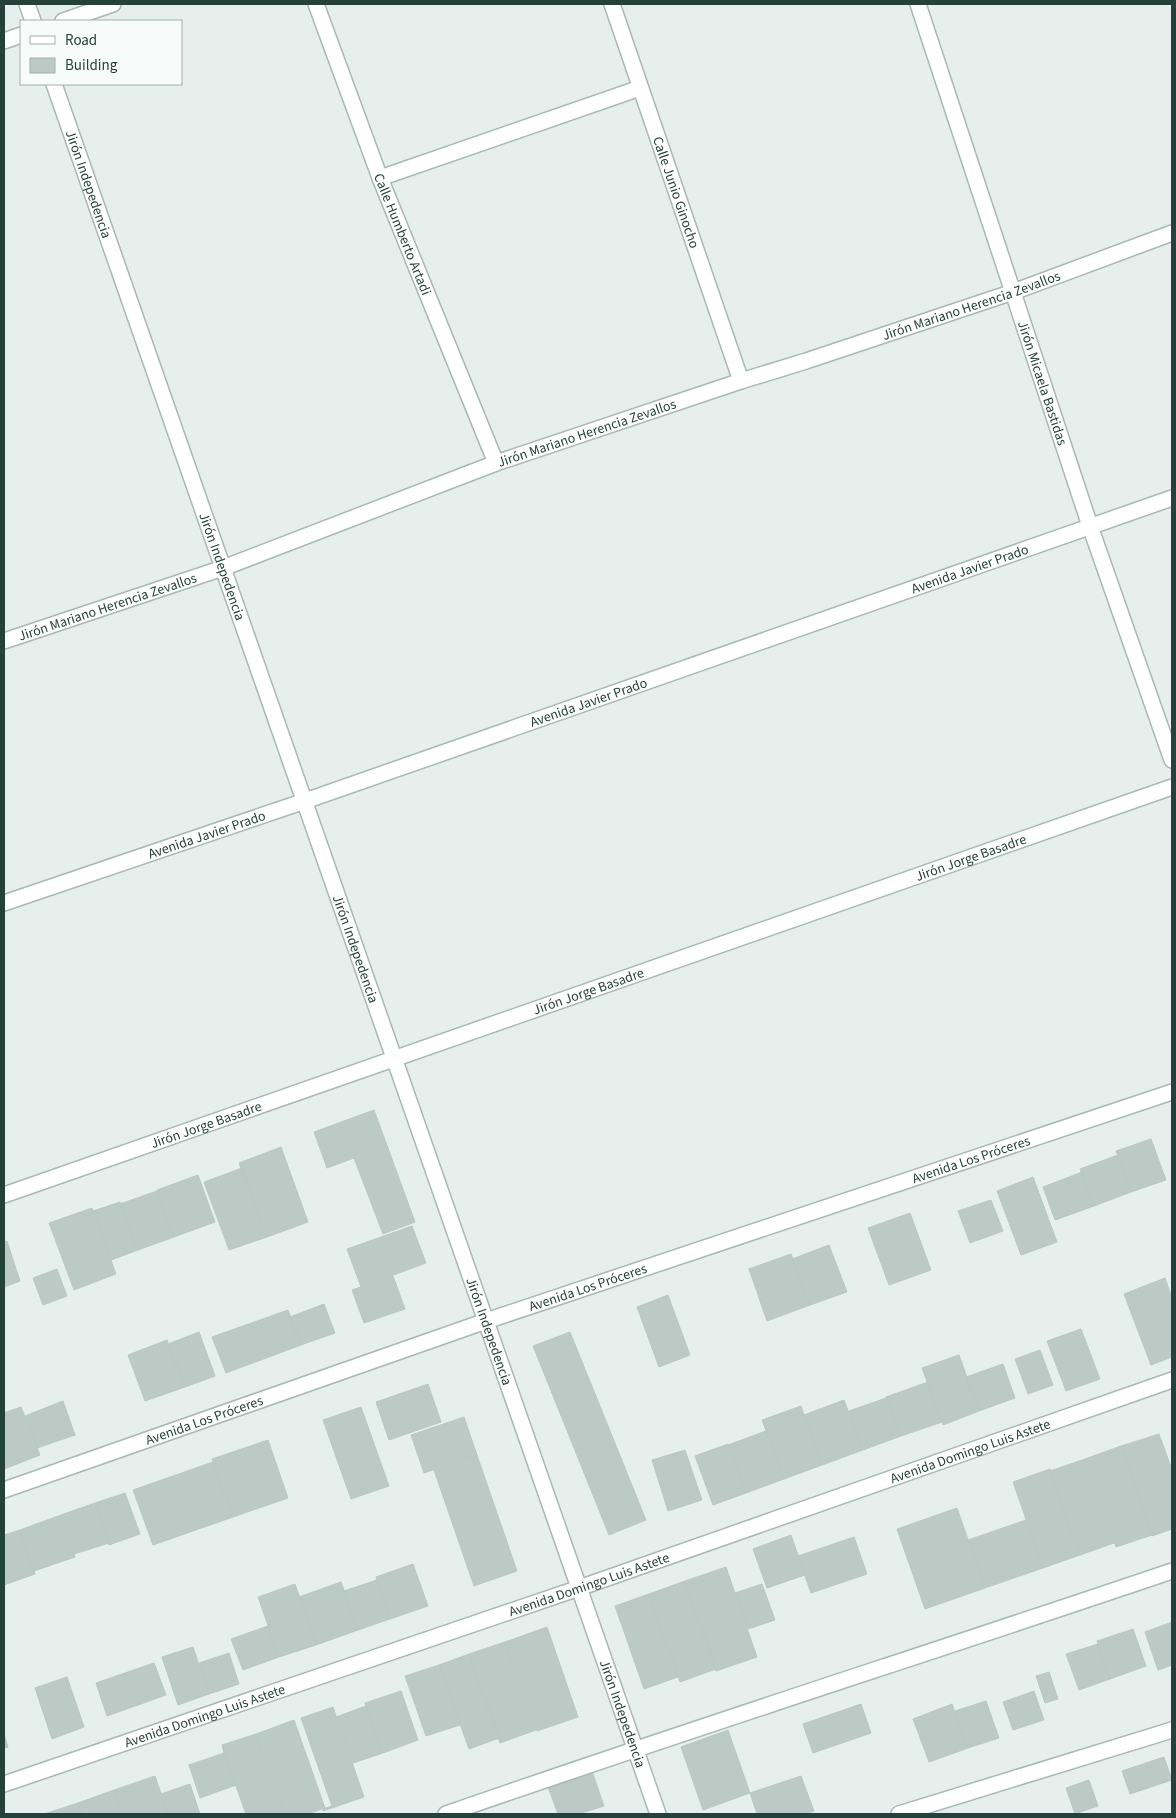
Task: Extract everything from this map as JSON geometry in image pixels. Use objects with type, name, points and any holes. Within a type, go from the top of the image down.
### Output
[{"type":"street","points":[[27,4],[33,20]]},
{"type":"street","points":[[66,20],[113,4]]},
{"type":"street","name":"Calle Humberto Artadi","points":[[316,4],[380,178],[496,463]]},
{"type":"street","name":"Calle Junio Ginocho","points":[[612,4],[741,381]]},
{"type":"street","name":"Jirón Micaela Bastidas","points":[[918,4],[1090,526],[1172,760]]},
{"type":"street","points":[[4,42],[20,36]]},
{"type":"street","name":"Jirón Indepedencia","points":[[54,85],[658,1814]]},
{"type":"street","points":[[380,178],[640,88]]},
{"type":"street","name":"Jirón Mariano Herencia Zevallos","points":[[4,641],[223,568],[496,463],[1013,292],[1172,233]]},
{"type":"street","name":"Avenida Javier Prado","points":[[4,903],[305,801],[1172,498]]},
{"type":"street","name":"Jirón Jorge Basadre","points":[[4,1196],[1172,787]]},
{"type":"street","name":"Avenida Los Próceres","points":[[4,1490],[486,1320],[1172,1092]]},
{"type":"street","name":"Avenida Domingo Luis Astete","points":[[4,1784],[579,1588],[1172,1380]]},
{"type":"street","points":[[446,1814],[635,1748],[1172,1571]]},
{"type":"street","points":[[899,1814],[1172,1730]]},
{"type":"building","points":[[374,1110],[415,1222],[383,1234],[354,1158],[327,1168],[314,1132]]},
{"type":"building","points":[[1151,1139],[1166,1180],[1131,1192],[1116,1151]]},
{"type":"building","points":[[281,1147],[308,1222],[267,1237],[239,1163]]},
{"type":"building","points":[[1118,1155],[1131,1192],[1094,1206],[1080,1169]]},
{"type":"building","points":[[242,1168],[267,1237],[229,1250],[204,1182]]},
{"type":"building","points":[[1082,1172],[1094,1206],[1055,1220],[1043,1187]]},
{"type":"building","points":[[198,1175],[215,1222],[174,1237],[157,1190]]},
{"type":"building","points":[[1033,1177],[1057,1242],[1021,1255],[997,1191]]},
{"type":"building","points":[[157,1191],[174,1237],[138,1250],[120,1204]]},
{"type":"building","points":[[991,1200],[1003,1231],[970,1243],[958,1211]]},
{"type":"building","points":[[120,1202],[138,1250],[111,1260],[93,1211]]},
{"type":"building","points":[[92,1208],[116,1274],[74,1290],[49,1223]]},
{"type":"building","points":[[910,1213],[931,1270],[889,1285],[868,1228]]},
{"type":"building","points":[[412,1226],[426,1263],[361,1287],[347,1249]]},
{"type":"building","points":[[7,1241],[20,1281],[4,1287],[4,1242]]},
{"type":"building","points":[[829,1245],[847,1292],[810,1305],[792,1259]]},
{"type":"building","points":[[791,1254],[810,1305],[767,1321],[749,1269]]},
{"type":"building","points":[[57,1269],[67,1296],[43,1305],[33,1278]]},
{"type":"building","points":[[393,1276],[405,1309],[364,1323],[352,1290]]},
{"type":"building","points":[[1165,1278],[1172,1298],[1172,1357],[1151,1365],[1124,1294]]},
{"type":"building","points":[[668,1295],[690,1355],[659,1367],[637,1307]]},
{"type":"building","points":[[324,1304],[335,1333],[301,1345],[290,1317]]},
{"type":"building","points":[[288,1310],[301,1345],[226,1373],[212,1337]]},
{"type":"building","points":[[1081,1329],[1100,1379],[1066,1391],[1047,1341]]},
{"type":"building","points":[[199,1332],[215,1376],[185,1387],[168,1344]]},
{"type":"building","points":[[570,1332],[646,1520],[609,1535],[533,1346]]},
{"type":"building","points":[[167,1340],[185,1387],[145,1401],[128,1355]]},
{"type":"building","points":[[1040,1350],[1053,1385],[1028,1394],[1015,1359]]},
{"type":"building","points":[[959,1355],[979,1411],[943,1425],[922,1368]]},
{"type":"building","points":[[1003,1364],[1015,1398],[979,1411],[966,1377]]},
{"type":"building","points":[[928,1382],[942,1422],[901,1436],[886,1397]]},
{"type":"building","points":[[428,1384],[441,1422],[389,1440],[376,1402]]},
{"type":"building","points":[[886,1398],[901,1436],[863,1450],[849,1411]]},
{"type":"building","points":[[844,1400],[863,1450],[822,1465],[804,1415]]},
{"type":"building","points":[[63,1401],[75,1435],[37,1448],[25,1416]]},
{"type":"building","points":[[801,1406],[822,1465],[784,1479],[762,1420]]},
{"type":"building","points":[[21,1407],[40,1455],[4,1469],[4,1413]]},
{"type":"building","points":[[361,1407],[389,1486],[351,1499],[323,1420]]},
{"type":"building","points":[[464,1417],[477,1455],[424,1473],[411,1435]]},
{"type":"building","points":[[766,1431],[784,1479],[746,1493],[728,1445]]},
{"type":"building","points":[[1159,1434],[1172,1470],[1172,1529],[1152,1536],[1121,1446]]},
{"type":"building","points":[[268,1440],[288,1498],[233,1517],[212,1459]]},
{"type":"building","points":[[728,1444],[746,1493],[713,1505],[695,1456]]},
{"type":"building","points":[[1121,1446],[1152,1535],[1116,1547],[1085,1459]]},
{"type":"building","points":[[685,1450],[702,1500],[668,1511],[652,1460]]},
{"type":"building","points":[[477,1455],[517,1571],[474,1586],[434,1470]]},
{"type":"building","points":[[1085,1459],[1114,1543],[1080,1555],[1050,1471]]},
{"type":"building","points":[[213,1462],[233,1517],[153,1545],[133,1490]]},
{"type":"building","points":[[1050,1469],[1080,1555],[1043,1568],[1013,1482]]},
{"type":"building","points":[[125,1493],[140,1534],[109,1545],[95,1503]]},
{"type":"building","points":[[95,1503],[109,1543],[74,1554],[61,1515]]},
{"type":"building","points":[[957,1508],[985,1588],[925,1609],[897,1529]]},
{"type":"building","points":[[61,1515],[75,1557],[34,1571],[20,1530]]},
{"type":"building","points":[[1026,1520],[1043,1568],[985,1588],[968,1540]]},
{"type":"building","points":[[20,1530],[35,1574],[4,1585],[4,1535]]},
{"type":"building","points":[[791,1535],[805,1575],[767,1588],[753,1549]]},
{"type":"building","points":[[854,1537],[867,1574],[811,1593],[798,1556]]},
{"type":"building","points":[[413,1564],[428,1606],[390,1619],[376,1577]]},
{"type":"building","points":[[726,1567],[757,1657],[716,1671],[685,1581]]},
{"type":"building","points":[[377,1580],[390,1619],[358,1630],[344,1591]]},
{"type":"building","points":[[685,1581],[716,1669],[680,1682],[649,1594]]},
{"type":"building","points":[[341,1582],[358,1630],[316,1645],[299,1597]]},
{"type":"building","points":[[295,1584],[316,1645],[279,1657],[258,1597]]},
{"type":"building","points":[[762,1584],[775,1620],[748,1629],[735,1593]]},
{"type":"building","points":[[649,1594],[678,1677],[644,1689],[615,1606]]},
{"type":"building","points":[[1172,1622],[1172,1665],[1158,1670],[1145,1632]]},
{"type":"building","points":[[268,1626],[279,1657],[243,1670],[231,1639]]},
{"type":"building","points":[[547,1627],[578,1717],[537,1731],[505,1642]]},
{"type":"building","points":[[1133,1629],[1146,1666],[1110,1679],[1097,1641]]},
{"type":"building","points":[[505,1642],[536,1730],[500,1743],[469,1654]]},
{"type":"building","points":[[1098,1644],[1110,1679],[1079,1690],[1066,1654]]},
{"type":"building","points":[[193,1647],[209,1694],[178,1705],[162,1657]]},
{"type":"building","points":[[229,1653],[239,1684],[209,1694],[199,1663]]},
{"type":"building","points":[[469,1654],[499,1738],[469,1749],[439,1665]]},
{"type":"building","points":[[154,1663],[166,1695],[107,1716],[96,1683]]},
{"type":"building","points":[[439,1665],[460,1725],[426,1736],[405,1676]]},
{"type":"building","points":[[1049,1672],[1058,1699],[1045,1703],[1036,1676]]},
{"type":"building","points":[[67,1677],[84,1727],[52,1739],[35,1688]]},
{"type":"building","points":[[401,1691],[418,1740],[383,1753],[365,1703]]},
{"type":"building","points":[[1034,1691],[1044,1720],[1013,1730],[1003,1702]]},
{"type":"building","points":[[986,1701],[999,1738],[968,1748],[955,1711]]},
{"type":"building","points":[[861,1704],[871,1733],[813,1753],[803,1724]]},
{"type":"building","points":[[952,1704],[968,1748],[929,1762],[913,1719]]},
{"type":"building","points":[[366,1706],[383,1753],[353,1763],[336,1717]]},
{"type":"building","points":[[333,1707],[364,1797],[323,1811],[323,1809],[332,1806],[301,1718]]},
{"type":"building","points":[[294,1720],[325,1808],[308,1814],[284,1814],[256,1734]]},
{"type":"building","points":[[728,1730],[750,1793],[703,1810],[681,1747]]},
{"type":"building","points":[[4,1734],[8,1747],[4,1748]]},
{"type":"building","points":[[256,1734],[284,1814],[246,1814],[224,1753],[222,1745]]},
{"type":"building","points":[[224,1753],[236,1785],[200,1798],[189,1765]]},
{"type":"building","points":[[1164,1757],[1172,1780],[1154,1786],[1146,1763]]},
{"type":"building","points":[[1146,1763],[1154,1786],[1130,1794],[1122,1771]]},
{"type":"building","points":[[592,1771],[604,1806],[579,1814],[558,1814],[548,1787]]},
{"type":"building","points":[[155,1776],[168,1814],[122,1814],[114,1790]]},
{"type":"building","points":[[801,1776],[814,1811],[805,1814],[757,1814],[750,1793]]},
{"type":"building","points":[[1089,1780],[1098,1806],[1075,1814],[1066,1788]]},
{"type":"building","points":[[190,1784],[200,1814],[168,1814],[161,1794]]},
{"type":"building","points":[[114,1790],[122,1814],[82,1814],[78,1803]]},
{"type":"building","points":[[78,1803],[82,1814],[44,1814]]}]
